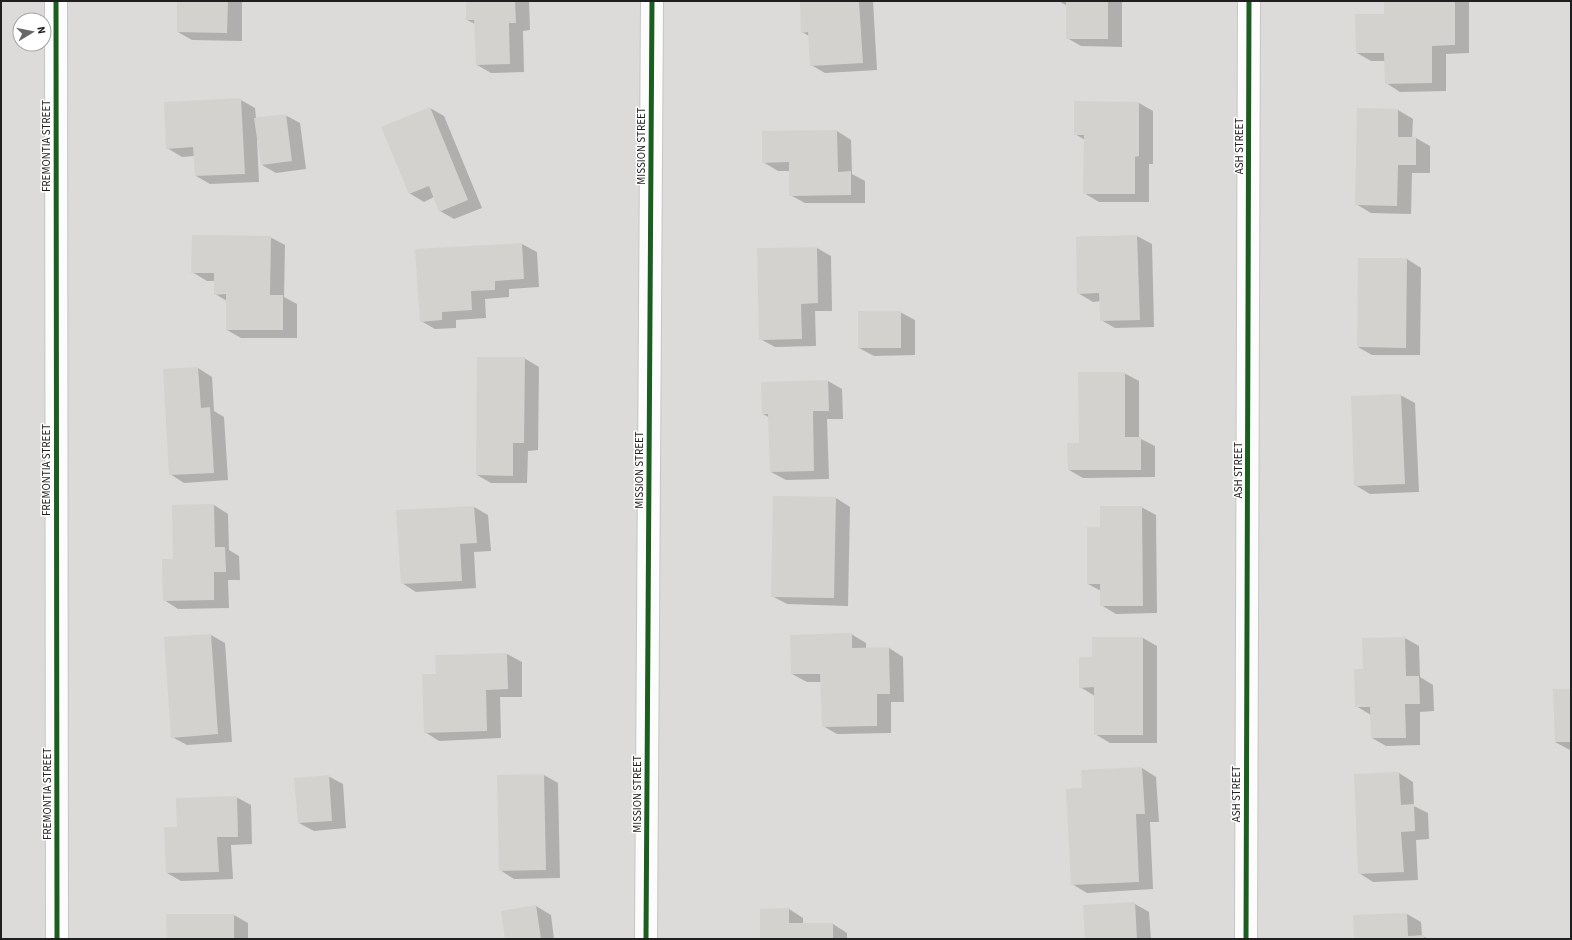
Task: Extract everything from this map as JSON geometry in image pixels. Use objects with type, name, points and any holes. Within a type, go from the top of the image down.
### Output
[{"type":"street","name":"FREMONTIA STREET","points":[[56,1],[57,939]]},
{"type":"street","name":"MISSION STREET","points":[[646,939],[652,1]]},
{"type":"street","name":"ASH STREET","points":[[1246,939],[1249,1]]},
{"type":"shaded area","points":[[1,1],[1571,1],[1571,939],[1,939]]},
{"type":"building","points":[[177,1],[228,1],[227,33],[177,32]]},
{"type":"building","points":[[466,1],[515,1],[516,23],[509,23],[510,64],[476,65],[474,20],[466,20]]},
{"type":"building","points":[[800,1],[859,1],[863,63],[810,66],[808,32],[801,33]]},
{"type":"building","points":[[1066,1],[1108,1],[1108,39],[1066,39]]},
{"type":"building","points":[[1384,1],[1455,1],[1455,45],[1432,46],[1432,83],[1385,84],[1384,53],[1356,53],[1355,14],[1384,14]]},
{"type":"building","points":[[241,98],[245,174],[195,176],[193,147],[166,149],[164,102]]},
{"type":"building","points":[[1074,101],[1139,102],[1139,156],[1135,157],[1135,194],[1083,194],[1084,135],[1074,135]]},
{"type":"building","points":[[430,107],[468,200],[439,212],[429,186],[409,194],[381,127]]},
{"type":"building","points":[[1357,108],[1398,109],[1398,137],[1416,137],[1416,165],[1398,165],[1397,206],[1355,205]]},
{"type":"building","points":[[286,114],[292,161],[261,165],[254,118]]},
{"type":"building","points":[[837,130],[838,172],[851,171],[851,195],[789,196],[789,162],[762,163],[762,131]]},
{"type":"building","points":[[192,235],[271,236],[270,295],[283,295],[283,330],[226,330],[226,294],[214,295],[214,273],[191,273]]},
{"type":"building","points":[[1137,235],[1140,320],[1100,321],[1099,293],[1077,294],[1076,237]]},
{"type":"building","points":[[522,243],[524,279],[495,281],[495,290],[471,291],[472,310],[442,312],[442,320],[420,322],[415,249]]},
{"type":"building","points":[[817,247],[818,303],[801,304],[802,339],[759,340],[757,248]]},
{"type":"building","points":[[1358,258],[1407,258],[1406,348],[1357,347]]},
{"type":"building","points":[[858,311],[901,311],[901,348],[858,348]]},
{"type":"building","points":[[477,357],[525,357],[524,443],[513,443],[513,476],[476,475]]},
{"type":"building","points":[[198,367],[201,408],[210,407],[214,473],[169,475],[163,369]]},
{"type":"building","points":[[1078,372],[1125,372],[1125,437],[1141,437],[1141,470],[1068,470],[1067,443],[1079,443]]},
{"type":"building","points":[[828,380],[829,411],[813,411],[814,471],[770,472],[768,414],[762,414],[761,382]]},
{"type":"building","points":[[1401,394],[1405,484],[1354,486],[1351,396]]},
{"type":"building","points":[[773,496],[836,497],[834,598],[771,597]]},
{"type":"building","points":[[214,504],[215,547],[225,547],[226,572],[214,572],[214,600],[163,601],[162,559],[173,559],[172,505]]},
{"type":"building","points":[[474,506],[477,543],[460,544],[462,581],[401,584],[396,510]]},
{"type":"building","points":[[1100,506],[1142,506],[1143,606],[1100,606],[1100,584],[1087,584],[1087,527],[1100,527]]},
{"type":"building","points":[[852,633],[852,648],[889,647],[890,694],[877,694],[877,726],[822,727],[820,674],[791,674],[790,635]]},
{"type":"building","points":[[211,634],[218,734],[171,738],[164,637]]},
{"type":"building","points":[[1092,637],[1143,637],[1143,735],[1094,735],[1094,687],[1079,688],[1079,657],[1092,657]]},
{"type":"building","points":[[1405,637],[1406,676],[1419,676],[1420,704],[1405,704],[1406,738],[1371,738],[1370,707],[1355,707],[1354,669],[1363,669],[1362,638]]},
{"type":"building","points":[[507,653],[508,689],[486,690],[487,731],[424,733],[422,674],[436,674],[435,655]]},
{"type":"building","points":[[1553,689],[1571,689],[1571,742],[1555,742]]},
{"type":"building","points":[[1142,767],[1145,814],[1136,814],[1139,882],[1071,885],[1066,789],[1082,788],[1081,770]]},
{"type":"building","points":[[1399,772],[1401,805],[1414,804],[1415,831],[1401,832],[1404,872],[1358,874],[1354,774]]},
{"type":"building","points":[[544,774],[546,870],[499,871],[497,775]]},
{"type":"building","points":[[329,775],[332,821],[298,823],[294,778]]},
{"type":"building","points":[[237,796],[238,837],[217,837],[219,872],[166,873],[164,827],[177,827],[176,798]]},
{"type":"building","points":[[1135,902],[1137,939],[1085,939],[1083,905]]},
{"type":"building","points":[[536,905],[541,939],[505,939],[501,911]]},
{"type":"building","points":[[789,908],[789,923],[833,923],[833,939],[760,939],[760,909]]},
{"type":"building","points":[[1407,913],[1408,936],[1424,935],[1424,939],[1354,939],[1353,915]]},
{"type":"building","points":[[166,914],[234,914],[234,939],[167,939]]},
{"type":"cycle path","points":[[56,1],[57,939]]},
{"type":"cycle path","points":[[646,939],[652,1]]},
{"type":"cycle path","points":[[1246,939],[1249,1]]}]
